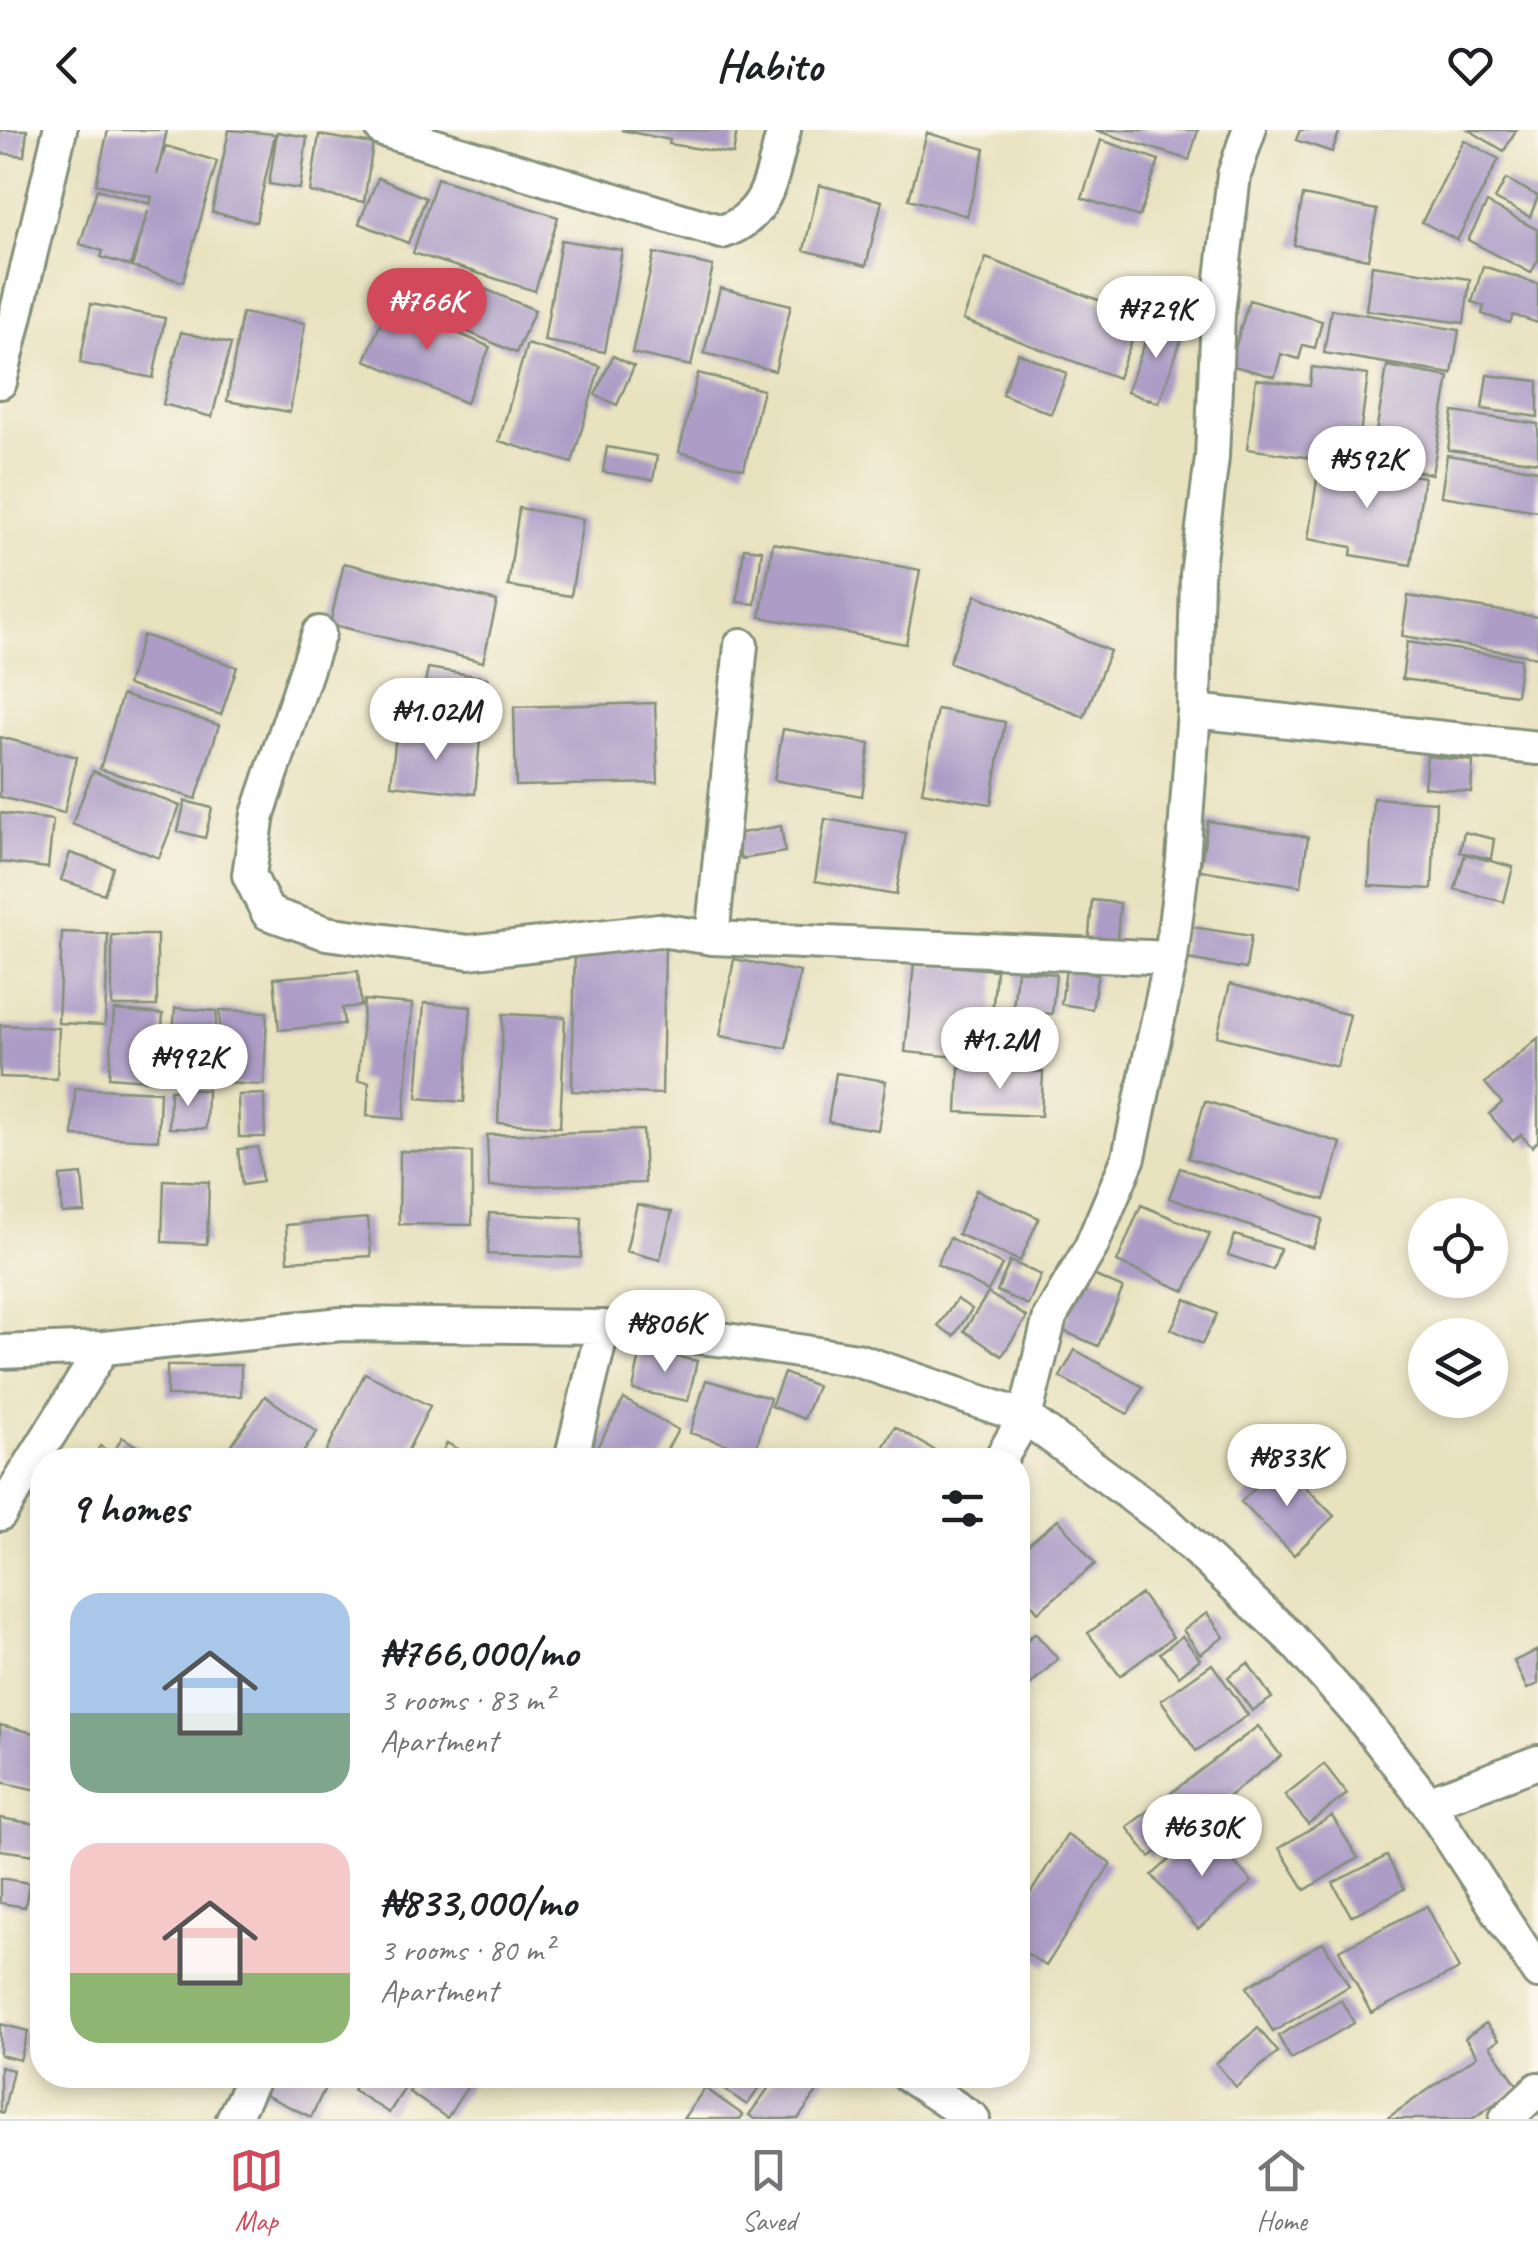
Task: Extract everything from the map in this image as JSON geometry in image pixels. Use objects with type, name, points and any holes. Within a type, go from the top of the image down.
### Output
[{"type":"street","points":[[0,382],[60,130]]},
{"type":"street","points":[[383,130],[722,232],[753,216],[758,208],[784,130]]},
{"type":"street","points":[[1007,1448],[1025,1417],[1050,1316],[1091,1246],[1129,1157],[1172,958],[1194,711],[1197,575],[1212,458],[1218,313],[1234,174],[1249,130]]},
{"type":"street","points":[[318,633],[258,814],[249,875],[268,913],[326,933],[469,952],[660,930],[712,938],[1172,958]]},
{"type":"street","points":[[712,938],[741,644]]},
{"type":"street","points":[[1194,711],[1538,748]]},
{"type":"street","points":[[0,1352],[103,1348],[342,1324],[603,1326],[856,1360],[1025,1417],[1162,1518],[1290,1637],[1361,1716],[1428,1803],[1538,1972]]},
{"type":"street","points":[[573,1448],[603,1326]]},
{"type":"street","points":[[41,1448],[103,1348]]},
{"type":"street","points":[[0,1514],[30,1466]]},
{"type":"street","points":[[1428,1803],[1538,1762]]},
{"type":"street","points":[[232,2119],[248,2088]]},
{"type":"street","points":[[922,2088],[951,2114]]},
{"type":"street","points":[[1506,2119],[1538,2089]]},
{"type":"building","points":[[0,130],[27,130],[24,156],[0,153]]},
{"type":"building","points":[[108,130],[167,130],[157,175],[166,146],[217,161],[183,282],[132,267],[148,211],[130,266],[101,257],[103,251],[80,244],[97,189],[150,204],[152,197],[96,184]]},
{"type":"building","points":[[229,130],[275,134],[256,222],[212,212]]},
{"type":"building","points":[[621,130],[737,130],[733,154],[669,144],[670,140]]},
{"type":"building","points":[[1095,130],[1198,130],[1189,160]]},
{"type":"building","points":[[1300,130],[1340,130],[1332,152],[1296,140]]},
{"type":"building","points":[[1469,130],[1516,130],[1504,151]]},
{"type":"building","points":[[277,132],[307,137],[300,189],[269,184]]},
{"type":"building","points":[[927,133],[985,149],[967,216],[909,199]]},
{"type":"building","points":[[319,135],[373,144],[364,202],[310,192]]},
{"type":"building","points":[[1101,140],[1159,160],[1139,217],[1082,198]]},
{"type":"building","points":[[1464,140],[1499,159],[1457,240],[1422,222]]},
{"type":"building","points":[[378,178],[426,198],[408,243],[359,223]]},
{"type":"building","points":[[437,178],[558,217],[535,291],[413,253]]},
{"type":"building","points":[[1506,179],[1538,196],[1530,217],[1495,199]]},
{"type":"building","points":[[819,185],[882,201],[866,266],[804,250]]},
{"type":"building","points":[[1303,195],[1377,210],[1368,259],[1294,245]]},
{"type":"building","points":[[1487,203],[1538,230],[1538,260],[1531,273],[1468,240]]},
{"type":"building","points":[[561,240],[622,250],[605,352],[544,341]]},
{"type":"building","points":[[654,253],[713,266],[691,366],[632,353]]},
{"type":"building","points":[[986,258],[1141,316],[1118,378],[963,320]]},
{"type":"building","points":[[1372,265],[1470,279],[1464,323],[1366,310]]},
{"type":"building","points":[[1483,266],[1538,284],[1538,323],[1513,315],[1510,323],[1482,314],[1484,306],[1472,302]]},
{"type":"building","points":[[473,284],[535,310],[516,353],[455,326]]},
{"type":"building","points":[[720,288],[791,305],[775,371],[704,353]]},
{"type":"building","points":[[1249,300],[1322,321],[1315,348],[1303,345],[1299,359],[1281,354],[1275,377],[1230,365]]},
{"type":"building","points":[[389,303],[490,347],[466,403],[365,360]]},
{"type":"building","points":[[91,304],[165,318],[153,378],[80,363]]},
{"type":"building","points":[[1331,309],[1459,330],[1452,374],[1324,353]]},
{"type":"building","points":[[242,313],[305,323],[290,412],[227,401]]},
{"type":"building","points":[[1154,318],[1185,329],[1159,403],[1127,392]]},
{"type":"building","points":[[181,332],[231,344],[212,417],[163,404]]},
{"type":"building","points":[[527,344],[600,366],[572,463],[499,441]]},
{"type":"building","points":[[1018,353],[1067,373],[1051,414],[1002,394]]},
{"type":"building","points":[[613,356],[634,366],[617,405],[595,395]]},
{"type":"building","points":[[1387,366],[1449,377],[1432,474],[1371,463]]},
{"type":"building","points":[[1312,367],[1368,375],[1356,464],[1247,449],[1256,379],[1310,386]]},
{"type":"building","points":[[698,373],[763,390],[744,469],[679,452]]},
{"type":"building","points":[[1487,375],[1538,381],[1538,417],[1482,409]]},
{"type":"building","points":[[1453,412],[1538,424],[1538,462],[1448,450]]},
{"type":"building","points":[[607,447],[657,456],[653,480],[603,472]]},
{"type":"building","points":[[1447,455],[1538,470],[1538,511],[1441,496]]},
{"type":"building","points":[[1320,460],[1424,477],[1411,565],[1351,555],[1352,547],[1308,539]]},
{"type":"building","points":[[519,508],[583,519],[571,596],[508,586]]},
{"type":"building","points":[[773,543],[920,570],[906,644],[760,617]]},
{"type":"building","points":[[744,548],[762,550],[755,604],[737,602]]},
{"type":"building","points":[[344,563],[497,601],[483,662],[330,624]]},
{"type":"building","points":[[976,595],[1110,651],[1084,717],[949,662]]},
{"type":"building","points":[[1408,596],[1538,617],[1538,657],[1402,636]]},
{"type":"building","points":[[143,635],[237,667],[221,715],[127,685]]},
{"type":"building","points":[[1407,642],[1521,659],[1516,695],[1402,679]]},
{"type":"building","points":[[428,668],[488,678],[479,726],[419,715]]},
{"type":"building","points":[[122,695],[219,725],[196,799],[100,769]]},
{"type":"building","points":[[655,703],[658,783],[516,786],[514,707]]},
{"type":"building","points":[[937,709],[1005,722],[991,804],[922,792]]},
{"type":"building","points":[[783,729],[870,744],[862,796],[774,780]]},
{"type":"building","points":[[396,732],[480,740],[475,794],[391,785]]},
{"type":"building","points":[[0,737],[77,757],[64,813],[0,797]]},
{"type":"building","points":[[1427,756],[1473,761],[1471,792],[1424,787]]},
{"type":"building","points":[[93,771],[180,806],[159,858],[72,824]]},
{"type":"building","points":[[1373,798],[1436,802],[1432,889],[1369,886]]},
{"type":"building","points":[[185,801],[212,808],[205,838],[178,831]]},
{"type":"building","points":[[0,813],[53,820],[48,868],[0,862]]},
{"type":"building","points":[[825,819],[906,833],[896,895],[815,881]]},
{"type":"building","points":[[1208,821],[1308,837],[1301,886],[1200,870]]},
{"type":"building","points":[[781,826],[785,852],[741,859],[736,834]]},
{"type":"building","points":[[1464,832],[1494,839],[1491,859],[1460,852]]},
{"type":"building","points":[[70,853],[113,867],[104,894],[61,880]]},
{"type":"building","points":[[1465,854],[1513,867],[1504,902],[1455,889]]},
{"type":"building","points":[[1092,900],[1120,903],[1116,949],[1088,946]]},
{"type":"building","points":[[1186,926],[1251,936],[1246,969],[1181,958]]},
{"type":"building","points":[[62,932],[108,934],[105,1025],[58,1023]]},
{"type":"building","points":[[112,935],[157,935],[157,1006],[112,1006]]},
{"type":"building","points":[[575,946],[665,948],[662,1094],[572,1091]]},
{"type":"building","points":[[734,959],[800,972],[786,1048],[720,1036]]},
{"type":"building","points":[[914,963],[996,970],[988,1060],[905,1052]]},
{"type":"building","points":[[1066,969],[1098,974],[1092,1009],[1061,1004]]},
{"type":"building","points":[[1017,970],[1056,974],[1052,1014],[1013,1010]]},
{"type":"building","points":[[358,971],[361,1006],[342,1008],[344,1024],[279,1030],[274,978]]},
{"type":"building","points":[[1230,984],[1350,1015],[1337,1067],[1217,1036]]},
{"type":"building","points":[[364,1000],[412,1004],[404,1119],[367,1116],[369,1082],[358,1081]]},
{"type":"building","points":[[424,1003],[471,1007],[464,1102],[417,1098]]},
{"type":"building","points":[[175,1008],[217,1011],[211,1081],[170,1078]]},
{"type":"building","points":[[114,1010],[163,1014],[158,1081],[109,1077]]},
{"type":"building","points":[[220,1010],[267,1012],[264,1085],[218,1083]]},
{"type":"building","points":[[503,1014],[565,1017],[560,1127],[498,1123]]},
{"type":"building","points":[[0,1025],[59,1028],[57,1079],[0,1077]]},
{"type":"building","points":[[1538,1038],[1538,1141],[1532,1147],[1521,1135],[1513,1141],[1489,1114],[1502,1103],[1485,1083]]},
{"type":"building","points":[[959,1067],[1043,1072],[1041,1116],[957,1112]]},
{"type":"building","points":[[836,1073],[886,1081],[878,1130],[828,1122]]},
{"type":"building","points":[[75,1088],[160,1092],[158,1140],[73,1136]]},
{"type":"building","points":[[170,1090],[207,1090],[206,1129],[169,1128]]},
{"type":"building","points":[[264,1094],[265,1137],[239,1137],[238,1095]]},
{"type":"building","points":[[1205,1101],[1341,1143],[1324,1200],[1188,1158]]},
{"type":"building","points":[[643,1130],[645,1183],[489,1187],[487,1135]]},
{"type":"building","points":[[258,1147],[262,1182],[242,1185],[238,1149]]},
{"type":"building","points":[[400,1151],[472,1152],[472,1225],[399,1224]]},
{"type":"building","points":[[1180,1168],[1323,1219],[1313,1248],[1169,1198]]},
{"type":"building","points":[[82,1174],[85,1212],[62,1213],[60,1176]]},
{"type":"building","points":[[164,1180],[209,1182],[207,1244],[162,1242]]},
{"type":"building","points":[[976,1190],[1039,1218],[1020,1261],[958,1234]]},
{"type":"building","points":[[637,1204],[672,1212],[660,1260],[626,1251]]},
{"type":"building","points":[[1141,1205],[1210,1234],[1185,1291],[1117,1262]]},
{"type":"building","points":[[489,1213],[582,1218],[581,1258],[488,1254]]},
{"type":"building","points":[[368,1218],[371,1256],[288,1261],[286,1225]]},
{"type":"building","points":[[1235,1235],[1280,1249],[1273,1270],[1228,1255]]},
{"type":"building","points":[[950,1238],[1002,1265],[988,1291],[937,1264]]},
{"type":"building","points":[[1010,1261],[1041,1275],[1028,1305],[997,1291]]},
{"type":"building","points":[[1086,1272],[1123,1288],[1098,1346],[1061,1330]]},
{"type":"building","points":[[988,1293],[1027,1317],[1002,1356],[964,1331]]},
{"type":"building","points":[[957,1299],[972,1309],[954,1336],[938,1326]]},
{"type":"building","points":[[1186,1299],[1217,1314],[1202,1344],[1171,1329]]},
{"type":"building","points":[[641,1349],[697,1361],[688,1401],[633,1390]]},
{"type":"building","points":[[1075,1350],[1143,1387],[1128,1414],[1060,1377]]},
{"type":"building","points":[[167,1365],[241,1365],[241,1396],[167,1396]]},
{"type":"building","points":[[365,1373],[430,1406],[409,1448],[328,1448]]},
{"type":"building","points":[[784,1373],[817,1386],[804,1419],[771,1406]]},
{"type":"building","points":[[706,1380],[770,1398],[756,1448],[739,1448],[690,1433]]},
{"type":"building","points":[[265,1396],[317,1432],[306,1448],[229,1448]]},
{"type":"building","points":[[624,1399],[678,1430],[668,1448],[597,1448]]},
{"type":"building","points":[[895,1427],[931,1448],[883,1448]]},
{"type":"building","points":[[122,1437],[140,1448],[116,1448]]},
{"type":"building","points":[[1281,1462],[1334,1516],[1294,1555],[1241,1502]]},
{"type":"building","points":[[1058,1519],[1095,1564],[1038,1612],[1030,1602],[1030,1543]]},
{"type":"building","points":[[1141,1594],[1173,1637],[1120,1676],[1088,1633]]},
{"type":"building","points":[[1207,1613],[1224,1637],[1200,1654],[1183,1630]]},
{"type":"building","points":[[1035,1633],[1058,1659],[1030,1685],[1030,1637]]},
{"type":"building","points":[[1182,1636],[1200,1659],[1179,1676],[1160,1653]]},
{"type":"building","points":[[1538,1650],[1538,1684],[1527,1689],[1514,1661]]},
{"type":"building","points":[[1248,1663],[1272,1698],[1252,1711],[1228,1677]]},
{"type":"building","points":[[1212,1664],[1248,1715],[1196,1751],[1161,1700]]},
{"type":"building","points":[[0,1725],[30,1732],[30,1788],[0,1782]]},
{"type":"building","points":[[1258,1726],[1281,1756],[1150,1857],[1127,1827]]},
{"type":"building","points":[[1324,1764],[1347,1794],[1308,1824],[1285,1795]]},
{"type":"building","points":[[1332,1816],[1358,1858],[1305,1890],[1279,1848]]},
{"type":"building","points":[[0,1818],[30,1823],[30,1854],[0,1850]]},
{"type":"building","points":[[1204,1829],[1252,1882],[1198,1929],[1152,1875]]},
{"type":"building","points":[[1067,1835],[1111,1863],[1046,1966],[1030,1956],[1030,1894]]},
{"type":"building","points":[[1387,1856],[1404,1889],[1351,1916],[1333,1883]]},
{"type":"building","points":[[0,1878],[29,1883],[25,1907],[0,1903]]},
{"type":"building","points":[[1427,1906],[1459,1969],[1371,2013],[1339,1950]]},
{"type":"building","points":[[1323,1942],[1349,1986],[1273,2032],[1247,1987]]},
{"type":"building","points":[[1341,2000],[1354,2023],[1291,2059],[1278,2036]]},
{"type":"building","points":[[1486,2023],[1499,2040],[1490,2046],[1519,2087],[1472,2119],[1386,2119],[1477,2056],[1465,2038]]},
{"type":"building","points":[[0,2024],[28,2031],[20,2060],[0,2055]]},
{"type":"building","points":[[1258,2028],[1278,2052],[1236,2087],[1216,2063]]},
{"type":"building","points":[[0,2067],[13,2070],[3,2113],[0,2112]]},
{"type":"building","points":[[257,2088],[325,2088],[311,2117],[256,2091]]},
{"type":"building","points":[[354,2088],[405,2088],[389,2113]]},
{"type":"building","points":[[412,2088],[467,2088],[447,2118],[409,2092]]},
{"type":"building","points":[[705,2088],[743,2115],[740,2119],[683,2119]]},
{"type":"building","points":[[722,2088],[759,2088],[747,2105]]},
{"type":"building","points":[[769,2088],[820,2088],[798,2119],[755,2119],[749,2115]]}]
